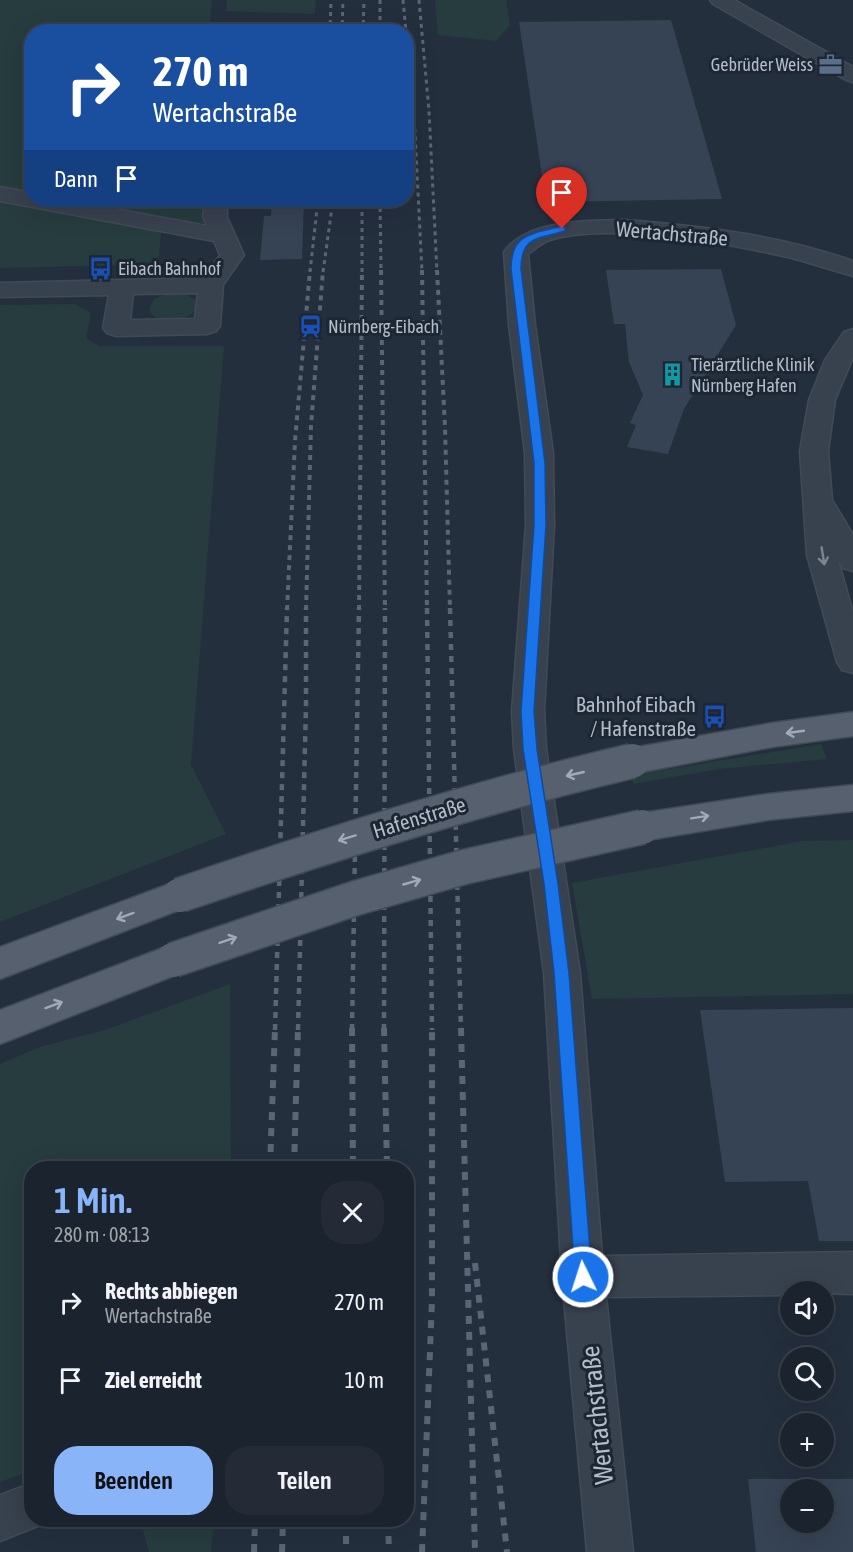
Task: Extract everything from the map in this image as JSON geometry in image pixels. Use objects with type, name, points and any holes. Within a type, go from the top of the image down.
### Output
[{"type":"main road","name":"Hafenstraße","points":[[0,963],[180,895],[404,821],[521,787],[632,761],[772,735],[853,724]]},
{"type":"main road","points":[[0,1027],[173,960],[346,902],[464,867],[642,827],[756,809],[853,798]]},
{"type":"street","points":[[720,0],[853,76]]},
{"type":"street","points":[[0,194],[24,199]]},
{"type":"street","points":[[69,207],[223,236]]},
{"type":"street","points":[[122,287],[116,328],[207,326],[211,285],[232,255],[215,217],[216,207]]},
{"type":"street","name":"Wertachstraße","points":[[610,1552],[583,1277],[562,973],[530,749],[528,711],[540,525],[539,463],[522,324],[516,252],[529,239],[562,229],[667,230],[747,240],[853,269]]},
{"type":"street","points":[[0,290],[211,285]]},
{"type":"street","points":[[853,337],[838,360],[822,400],[814,451],[822,555],[853,662]]},
{"type":"street","points":[[818,498],[853,561]]},
{"type":"street","points":[[583,1277],[853,1273]]},
{"type":"street","points":[[0,1518],[24,1509]]},
{"type":"green space","points":[[0,0],[212,0],[210,24],[24,24],[24,207],[207,207],[206,223],[162,224],[158,264],[0,268]]},
{"type":"green space","points":[[227,0],[316,0],[315,14],[226,11]]},
{"type":"green space","points":[[435,0],[506,0],[510,25],[496,41],[438,35]]},
{"type":"green space","points":[[177,292],[186,294],[197,301],[195,311],[190,315],[171,321],[158,318],[149,310],[154,299]]},
{"type":"green space","points":[[75,304],[91,313],[86,338],[99,346],[224,346],[191,765],[226,834],[0,922],[0,305]]},
{"type":"green space","points":[[821,744],[827,759],[719,769],[633,784],[632,775]]},
{"type":"green space","points":[[853,840],[853,994],[592,999],[572,883],[803,841]]},
{"type":"green space","points":[[230,984],[231,1161],[24,1161],[24,1473],[0,1482],[0,1064],[40,1047],[108,1029]]},
{"type":"green space","points":[[142,1527],[213,1527],[211,1552],[149,1552]]},
{"type":"building","points":[[671,20],[722,199],[546,202],[519,22]]},
{"type":"building","points":[[272,207],[304,207],[302,259],[260,260],[264,216],[271,216]]},
{"type":"building","name":"Tierärztliche Klinik Nürnberg Hafen","points":[[721,269],[736,325],[684,409],[668,454],[627,447],[636,425],[630,423],[643,395],[629,362],[625,324],[614,324],[606,270]]},
{"type":"building","points":[[853,1008],[853,1241],[819,1241],[808,1181],[725,1182],[700,1010]]},
{"type":"building","points":[[748,1479],[780,1479],[780,1533],[834,1533],[834,1479],[853,1479],[853,1552],[756,1552]]},
{"type":"railway","points":[[330,24],[331,0]]},
{"type":"railway","points":[[342,24],[343,0]]},
{"type":"railway","points":[[363,24],[364,0]]},
{"type":"railway","points":[[380,0],[380,24]]},
{"type":"railway","points":[[403,0],[405,24]]},
{"type":"railway","points":[[419,0],[429,111],[437,272]]},
{"type":"railway","points":[[414,112],[422,272]]},
{"type":"railway","points":[[310,272],[317,207]]},
{"type":"railway","points":[[323,272],[332,207]]},
{"type":"railway","points":[[362,207],[362,270]]},
{"type":"railway","points":[[380,207],[381,272]]},
{"type":"railway","points":[[287,610],[295,441],[310,270]]},
{"type":"railway","points":[[306,610],[311,426],[323,270]]},
{"type":"railway","points":[[359,610],[362,270]]},
{"type":"railway","points":[[381,270],[385,610]]},
{"type":"railway","points":[[422,270],[427,610]]},
{"type":"railway","points":[[437,270],[445,427],[450,610]]},
{"type":"railway","points":[[275,1030],[287,608]]},
{"type":"railway","points":[[352,1029],[359,608]]},
{"type":"railway","points":[[427,608],[432,1030]]},
{"type":"railway","points":[[450,608],[461,1030]]},
{"type":"railway","points":[[298,1030],[306,705],[306,610]]},
{"type":"railway","points":[[384,1028],[385,610]]},
{"type":"railway","points":[[270,1161],[275,1028]]},
{"type":"railway","points":[[294,1161],[298,1028]]},
{"type":"railway","points":[[384,1028],[387,1161]]},
{"type":"railway","points":[[461,1028],[475,1552]]},
{"type":"railway","points":[[352,1029],[353,1161]]},
{"type":"railway","points":[[422,1552],[432,1301],[432,1030]]},
{"type":"railway","points":[[475,1263],[507,1552]]},
{"type":"railway","points":[[254,1552],[255,1527]]},
{"type":"railway","points":[[282,1552],[283,1527]]},
{"type":"railway","points":[[346,1527],[346,1552]]},
{"type":"railway","points":[[388,1527],[389,1552]]},
{"type":"place","name":"Gebrüder Weiss","points":[[831,64]]},
{"type":"place","name":"Eibach Bahnhof","points":[[100,268]]},
{"type":"place","name":"Nürnberg-Eibach","points":[[310,326]]},
{"type":"place","name":"Tierärztliche Klinik Nürnberg Hafen","points":[[673,374]]},
{"type":"place","name":"Bahnhof Eibach / Hafenstraße","points":[[714,716]]},
{"type":"route","points":[[562,229],[529,239],[521,245],[516,252],[516,269],[539,453],[540,525],[529,674],[530,749],[562,973],[583,1277]]}]
